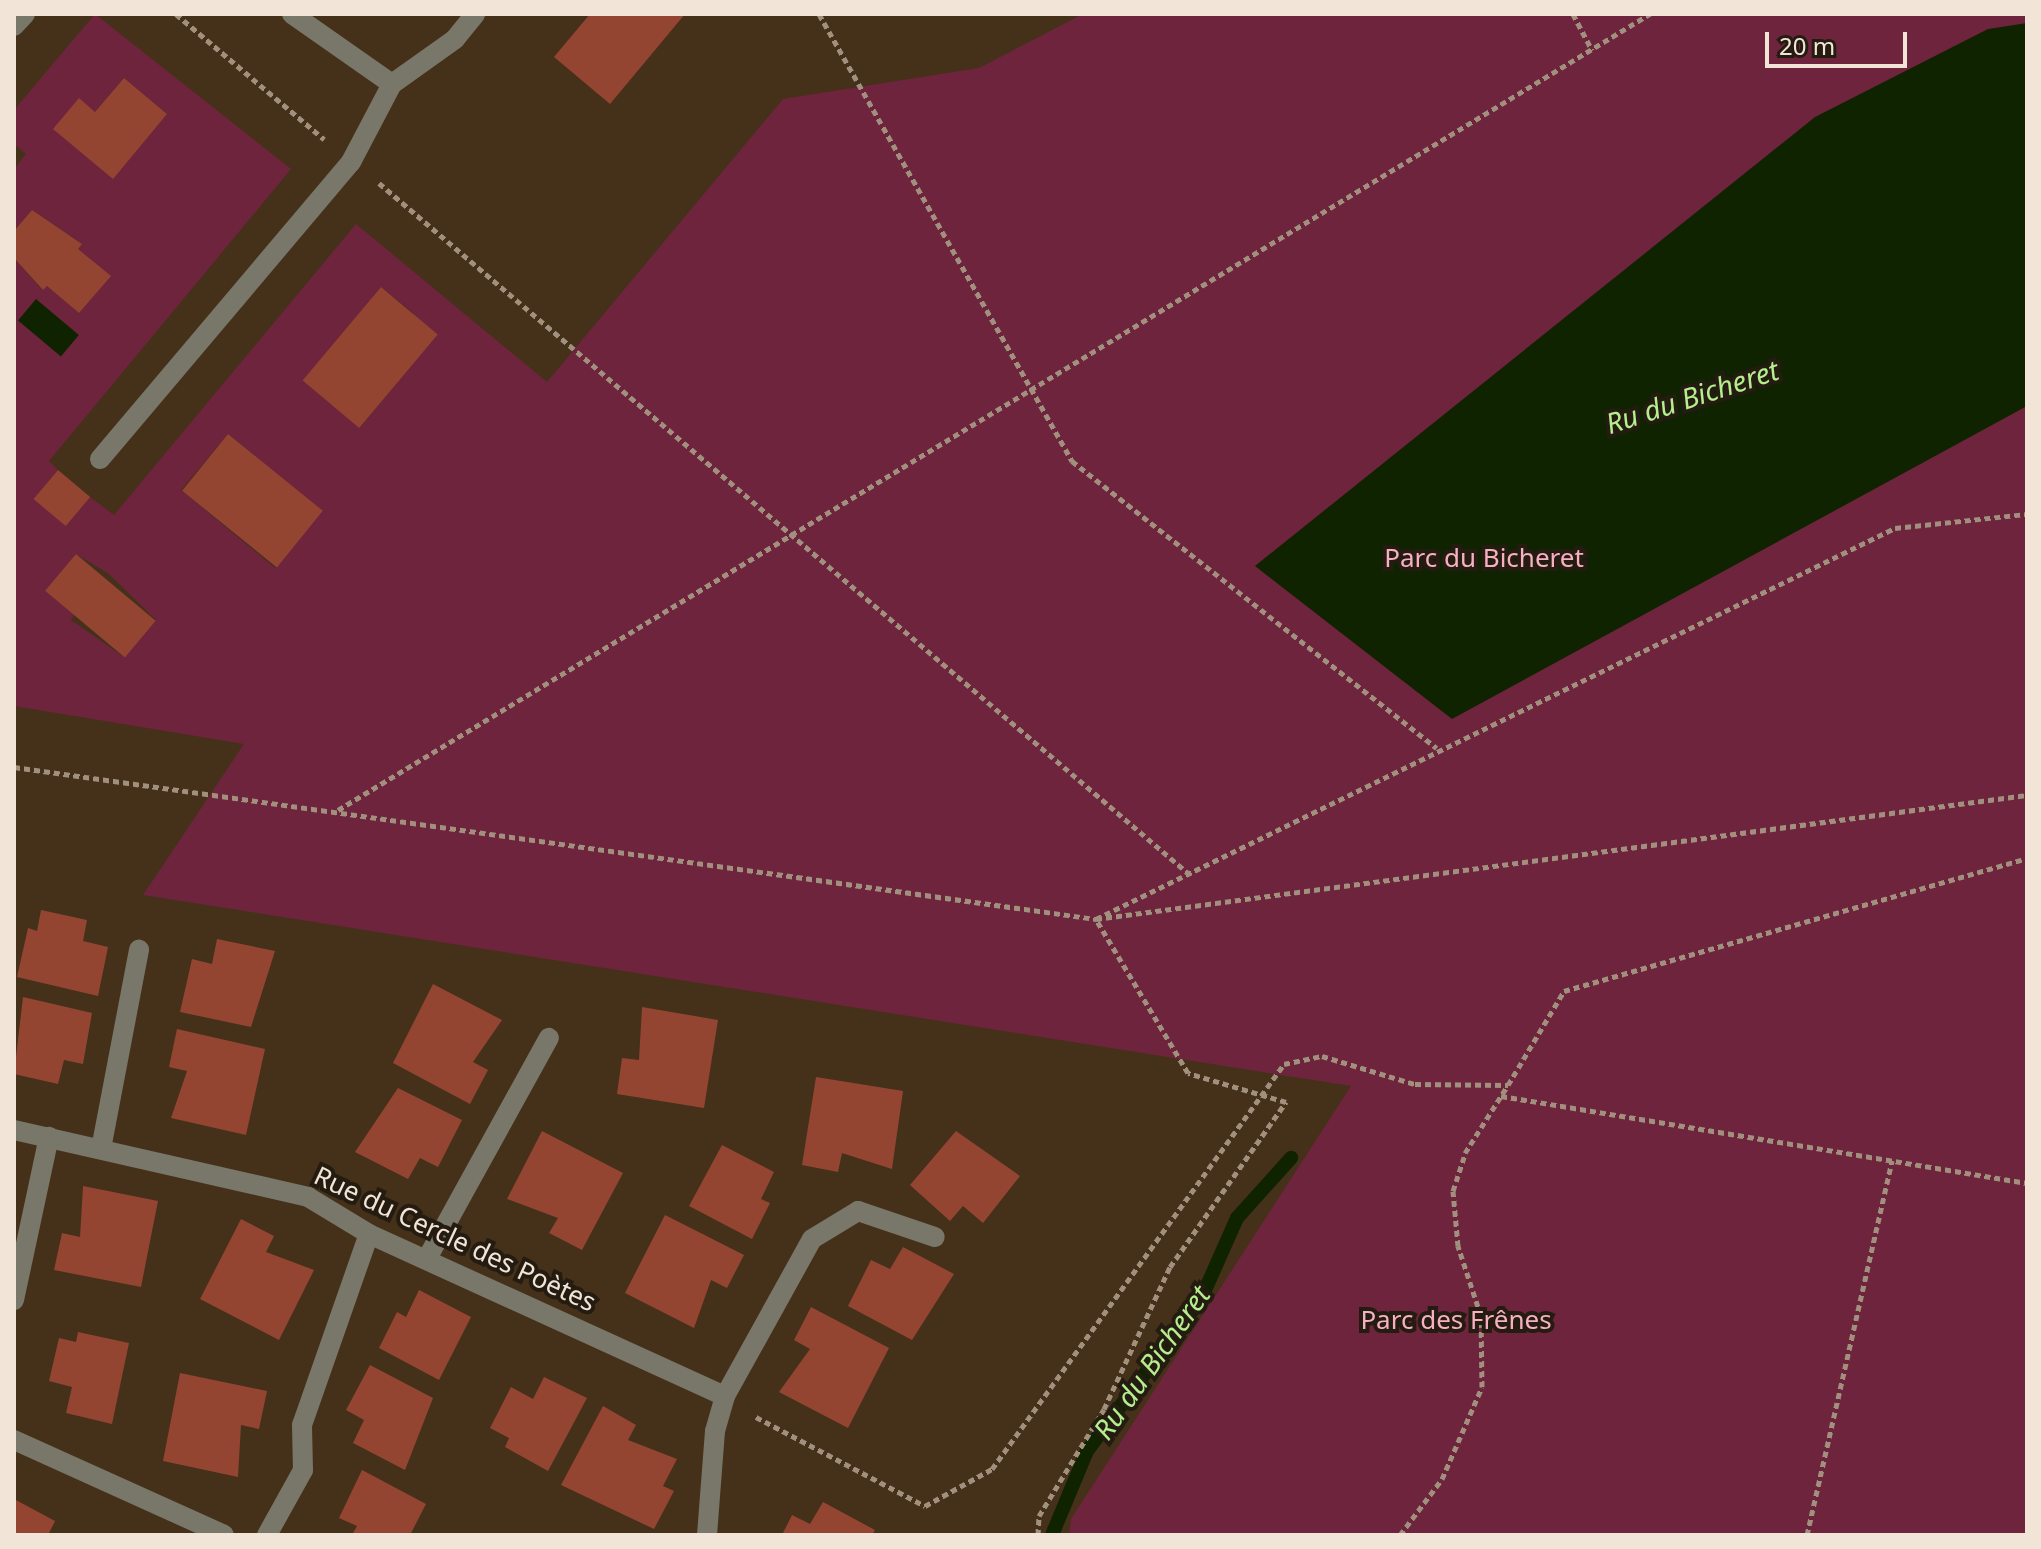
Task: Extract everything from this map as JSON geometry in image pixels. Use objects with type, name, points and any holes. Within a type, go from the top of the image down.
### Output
[{"type":"street","points":[[14,26],[25,14]]},
{"type":"street","points":[[292,14],[392,84]]},
{"type":"street","points":[[100,459],[351,162],[392,84],[455,39],[475,14]]},
{"type":"street","points":[[101,1149],[139,950]]},
{"type":"street","points":[[429,1255],[549,1038]]},
{"type":"street","name":"Rue du Cercle des Poètes","points":[[14,1130],[308,1197],[369,1234],[429,1255],[725,1396]]},
{"type":"street","points":[[14,1300],[49,1137]]},
{"type":"street","points":[[707,1535],[715,1431],[725,1396],[822,1231],[858,1211],[935,1237]]},
{"type":"street","points":[[267,1535],[303,1470],[306,1411],[369,1234]]},
{"type":"street","points":[[14,1440],[224,1535]]},
{"type":"path","points":[[176,14],[794,534],[1188,873]]},
{"type":"path","points":[[819,14],[858,71],[1072,461],[1437,748]]},
{"type":"path","points":[[1573,14],[1592,50]]},
{"type":"path","points":[[336,811],[1032,392],[1650,14]]},
{"type":"path","points":[[1096,919],[1437,748],[1895,528],[2027,514]]},
{"type":"path","points":[[14,767],[1096,919],[2027,795]]},
{"type":"path","points":[[1400,1535],[1442,1479],[1482,1387],[1481,1316],[1458,1246],[1453,1191],[1465,1153],[1564,991],[2027,858]]},
{"type":"path","points":[[1038,1535],[1039,1516],[1104,1409],[1170,1267],[1286,1102],[1265,1092],[1188,1073],[1096,919]]},
{"type":"path","points":[[725,1396],[771,1428],[925,1506],[992,1469],[1284,1064],[1322,1056],[1415,1084],[1508,1085]]},
{"type":"path","points":[[1501,1096],[2027,1183]]},
{"type":"path","points":[[1807,1535],[1892,1161]]},
{"type":"green space","name":"Parc du Bicheret","points":[[95,14],[291,169],[49,461],[58,470],[34,499],[66,525],[90,497],[114,515],[356,224],[547,382],[783,99],[979,68],[1083,14],[2027,14],[2027,1535],[1069,1535],[1071,1519],[1351,1086],[143,895],[244,744],[14,706],[14,258],[42,290],[47,286],[79,313],[110,276],[78,249],[81,243],[32,210],[14,231],[14,169],[26,154],[14,144],[14,110]],"holes":[[[124,78],[167,114],[113,178],[78,99],[95,112]],[[381,287],[412,312],[431,341],[360,428],[303,381]],[[228,434],[322,511],[275,568],[181,490]],[[76,554],[109,574],[156,620],[124,657],[71,620],[74,615],[46,591]]]},
{"type":"water","points":[[2027,23],[2027,406],[1452,719],[1255,566],[1815,117],[1988,29]]},
{"type":"water","points":[[36,299],[79,335],[61,356],[18,320]]},
{"type":"building","points":[[590,14],[685,14],[610,104],[554,57]]},
{"type":"building","points":[[124,78],[167,114],[113,179],[53,129],[79,98],[95,112]]},
{"type":"building","points":[[32,210],[82,244],[78,249],[111,276],[79,313],[47,286],[43,290],[14,258],[14,231]]},
{"type":"building","points":[[381,287],[438,335],[359,428],[303,380]]},
{"type":"building","points":[[228,434],[323,511],[277,568],[182,491]]},
{"type":"building","points":[[58,470],[90,497],[66,526],[34,499]]},
{"type":"building","points":[[76,554],[156,621],[125,658],[45,591]]},
{"type":"building","points":[[41,910],[87,920],[83,941],[108,947],[98,996],[17,977],[28,928],[37,931]]},
{"type":"building","points":[[217,939],[275,951],[251,1027],[180,1012],[192,959],[212,964]]},
{"type":"building","points":[[433,984],[502,1020],[473,1062],[488,1070],[470,1104],[393,1063]]},
{"type":"building","points":[[23,997],[92,1013],[83,1064],[64,1060],[58,1084],[14,1074]]},
{"type":"building","points":[[642,1007],[718,1020],[704,1108],[617,1094],[622,1058],[639,1060]]},
{"type":"building","points":[[177,1029],[265,1049],[246,1135],[171,1118],[187,1071],[169,1067]]},
{"type":"building","points":[[816,1077],[903,1091],[892,1169],[842,1153],[838,1172],[802,1165]]},
{"type":"building","points":[[398,1088],[462,1120],[438,1167],[420,1158],[408,1179],[355,1152]]},
{"type":"building","points":[[542,1131],[623,1173],[582,1250],[549,1233],[558,1218],[507,1199]]},
{"type":"building","points":[[956,1131],[1020,1176],[983,1223],[963,1206],[950,1221],[910,1185]]},
{"type":"building","points":[[722,1145],[774,1172],[761,1199],[770,1203],[752,1239],[689,1206]]},
{"type":"building","points":[[83,1186],[158,1201],[141,1287],[54,1270],[62,1233],[80,1237]]},
{"type":"building","points":[[665,1215],[744,1255],[727,1288],[711,1280],[694,1328],[625,1293]]},
{"type":"building","points":[[241,1219],[274,1236],[266,1252],[314,1270],[279,1340],[200,1299]]},
{"type":"building","points":[[903,1247],[954,1274],[912,1340],[848,1306],[871,1260],[890,1269]]},
{"type":"building","points":[[419,1290],[471,1317],[439,1380],[379,1348],[397,1312],[406,1317]]},
{"type":"building","points":[[811,1307],[889,1348],[848,1428],[779,1392],[810,1349],[794,1340]]},
{"type":"building","points":[[78,1332],[129,1343],[112,1424],[66,1413],[72,1387],[49,1381],[59,1338],[76,1342]]},
{"type":"building","points":[[370,1365],[433,1398],[405,1470],[353,1443],[364,1420],[346,1410]]},
{"type":"building","points":[[180,1373],[267,1391],[259,1429],[241,1425],[238,1477],[163,1461]]},
{"type":"building","points":[[544,1377],[587,1398],[548,1471],[505,1447],[509,1438],[490,1428],[511,1387],[533,1399]]},
{"type":"building","points":[[603,1406],[636,1425],[628,1440],[677,1459],[663,1486],[674,1491],[654,1529],[561,1485]]},
{"type":"building","points":[[362,1470],[426,1504],[410,1535],[352,1535],[357,1526],[339,1518]]},
{"type":"building","points":[[14,1499],[55,1521],[48,1535],[14,1535]]},
{"type":"building","points":[[823,1502],[875,1530],[872,1535],[782,1535],[792,1515],[810,1524]]},
{"type":"waterway","name":"Ru du Bicheret","points":[[1052,1535],[1087,1451],[1202,1297],[1237,1218],[1291,1158]]},
{"type":"park label","name":"Parc des Frênes","points":[[1456,1320]]}]
